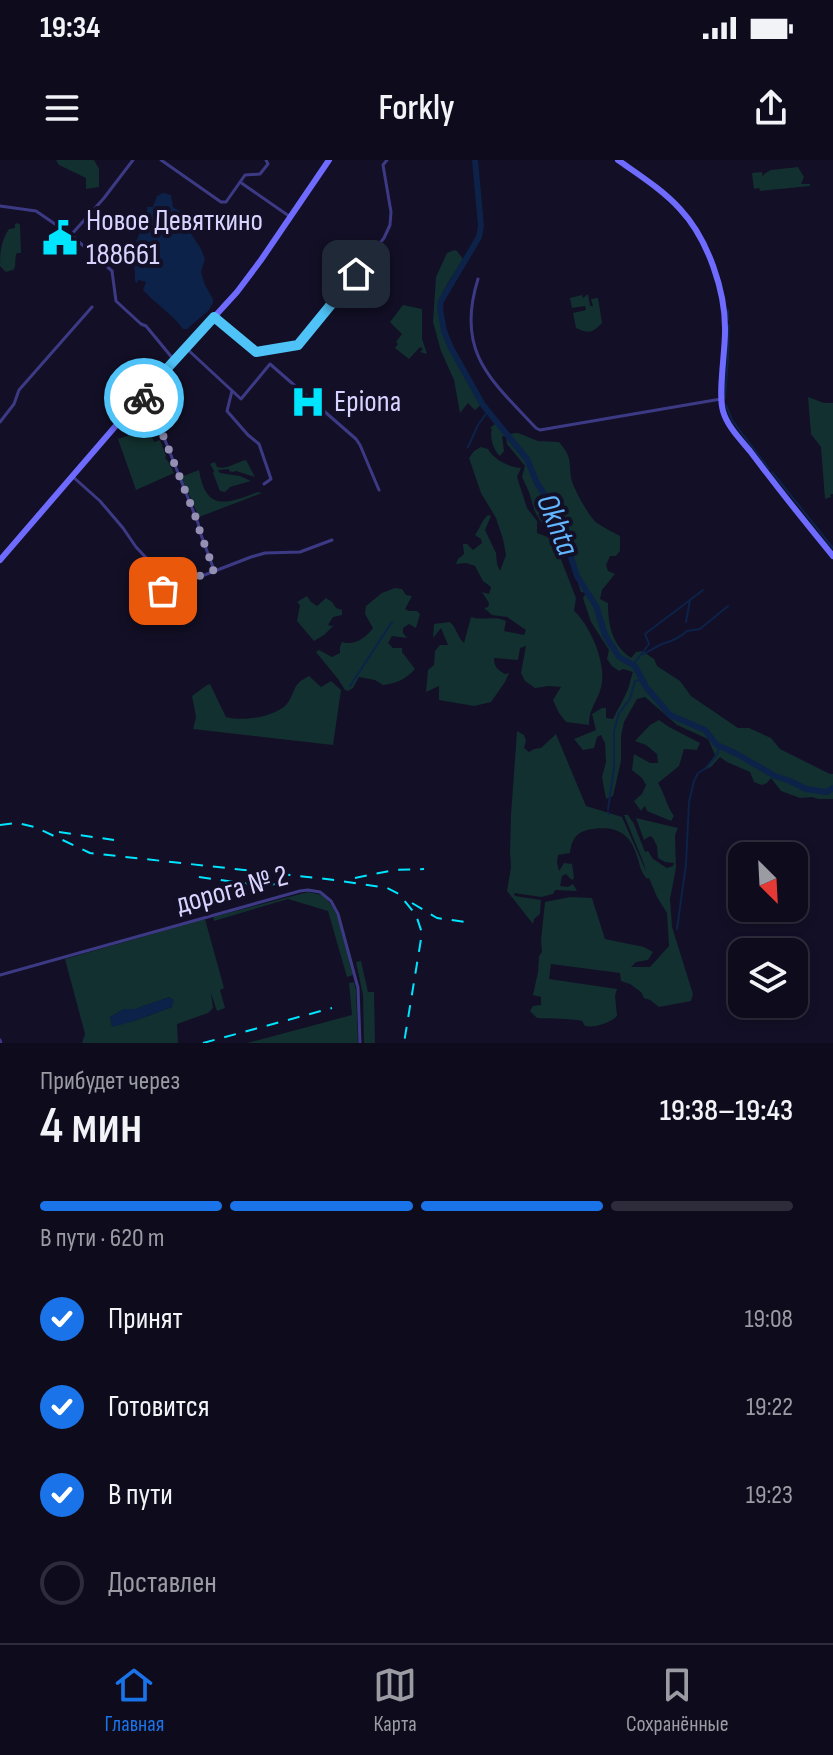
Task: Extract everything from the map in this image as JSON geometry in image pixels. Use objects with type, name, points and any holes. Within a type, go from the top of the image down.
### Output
[{"type":"main road","points":[[0,556],[237,292],[329,160]]},
{"type":"main road","points":[[618,160],[681,210],[694,228],[710,261],[724,307],[723,413],[833,556]]},
{"type":"street","points":[[71,235],[133,160]]},
{"type":"street","points":[[161,160],[221,202],[226,202],[248,173],[259,176],[268,164],[266,160]]},
{"type":"street","points":[[214,317],[256,352],[298,345],[384,238],[391,218],[383,165],[387,160]]},
{"type":"street","points":[[240,182],[289,216]]},
{"type":"street","points":[[0,206],[36,211],[71,235],[110,269],[118,304],[146,326],[174,360]]},
{"type":"street","points":[[478,279],[471,315],[477,352],[491,379],[540,430],[722,399]]},
{"type":"street","points":[[0,422],[14,404],[19,390],[92,307]]},
{"type":"street","points":[[186,348],[241,399],[270,364],[356,439],[379,490]]},
{"type":"street","points":[[232,391],[227,411],[259,444],[271,476],[270,482],[264,484]]},
{"type":"street","points":[[142,396],[153,410],[214,570]]},
{"type":"street","points":[[72,476],[107,509],[152,564],[163,591],[265,553],[300,552],[332,540]]},
{"type":"street","name":"дорога № 2","points":[[0,975],[300,891],[320,892],[331,901],[341,921],[358,988],[360,1043]]},
{"type":"green space","points":[[56,160],[94,160],[99,169],[99,187],[86,189],[86,178],[59,165]]},
{"type":"green space","points":[[798,167],[804,177],[801,184],[810,186],[754,189],[752,173],[762,172],[763,177],[771,170]]},
{"type":"green space","points":[[18,223],[21,253],[16,255],[14,269],[6,272],[0,266],[4,238],[9,229],[15,228]]},
{"type":"green space","points":[[454,250],[463,259],[441,297],[440,323],[451,352],[482,404],[475,410],[468,403],[460,413],[454,380],[433,322],[436,277],[447,253]]},
{"type":"green space","points":[[588,294],[590,306],[593,306],[591,299],[598,298],[602,323],[587,332],[576,328],[573,313],[586,310],[585,306],[572,308],[570,298],[582,295],[583,298]]},
{"type":"green space","points":[[403,305],[422,309],[422,339],[427,354],[420,352],[423,349],[420,347],[409,359],[395,348],[402,334],[390,322]]},
{"type":"green space","points":[[808,397],[833,403],[833,494],[825,499],[821,447],[811,434]]},
{"type":"green space","points":[[496,423],[507,434],[518,433],[538,441],[559,442],[568,456],[572,483],[586,509],[597,523],[620,536],[620,551],[616,556],[610,556],[606,565],[608,571],[615,574],[602,590],[600,599],[608,603],[612,634],[619,647],[631,658],[636,652],[643,651],[654,659],[657,666],[680,681],[691,696],[738,728],[749,728],[771,738],[780,749],[833,774],[833,799],[800,798],[781,791],[771,778],[762,785],[754,782],[750,772],[720,757],[704,770],[715,755],[708,739],[677,725],[645,697],[637,699],[624,722],[621,761],[613,796],[606,799],[602,777],[606,762],[605,743],[601,735],[597,737],[594,748],[583,750],[574,739],[596,730],[592,714],[602,708],[606,708],[606,718],[613,719],[633,672],[619,671],[607,659],[609,650],[591,622],[583,598],[586,593],[581,592],[566,548],[559,536],[546,530],[535,512],[522,477],[525,466],[507,444],[506,437],[502,436],[504,451],[500,456],[494,448],[490,428]]},
{"type":"green space","points":[[149,429],[154,442],[160,440],[165,458],[174,473],[136,490],[118,439]]},
{"type":"green space","points":[[481,447],[488,449],[502,462],[521,468],[517,477],[527,508],[537,521],[537,533],[553,539],[576,598],[574,611],[586,625],[595,644],[602,682],[590,713],[589,725],[566,722],[559,713],[553,700],[561,687],[535,688],[525,681],[521,673],[526,646],[520,648],[518,660],[494,658],[498,670],[509,673],[491,702],[474,706],[439,700],[439,686],[426,692],[428,670],[434,665],[435,651],[440,645],[448,645],[441,628],[433,638],[434,624],[450,622],[464,643],[471,617],[506,621],[504,631],[524,635],[526,630],[507,617],[492,615],[484,608],[489,603],[482,592],[489,594],[491,587],[483,581],[475,566],[456,564],[464,554],[463,544],[473,550],[482,543],[475,535],[488,515],[491,516],[485,530],[496,553],[500,571],[506,555],[496,518],[481,493],[469,458]]},
{"type":"green space","points":[[246,460],[255,477],[229,469],[218,470],[251,481],[230,487],[225,492],[220,491],[210,464],[215,462],[217,467],[224,467]]},
{"type":"green space","points":[[199,470],[202,483],[212,499],[236,500],[262,493],[199,517],[181,477]]},
{"type":"green space","points":[[395,588],[412,596],[405,609],[420,614],[416,628],[409,624],[403,628],[407,638],[392,636],[388,643],[393,648],[402,648],[415,669],[400,680],[383,685],[359,677],[353,688],[345,690],[316,652],[319,650],[332,657],[340,653],[342,642],[355,642],[367,635],[373,628],[365,614],[366,606],[382,593]]},
{"type":"green space","points":[[307,596],[317,606],[326,598],[342,610],[342,615],[333,617],[328,625],[334,625],[314,641],[297,621],[300,605],[297,602]]},
{"type":"green space","points":[[309,676],[321,687],[331,681],[341,690],[333,745],[193,729],[196,717],[192,696],[207,685],[210,684],[226,717],[250,718],[277,711],[289,701],[297,684]]},
{"type":"green space","points":[[659,720],[700,743],[697,750],[684,749],[679,766],[658,783],[674,816],[671,821],[647,811],[645,806],[641,811],[634,801],[646,785],[632,770],[634,754],[650,763],[658,763],[657,754],[635,741]]},
{"type":"green space","points":[[517,731],[524,735],[524,748],[529,752],[541,748],[556,734],[586,806],[622,817],[646,871],[624,815],[628,815],[634,824],[645,852],[648,851],[653,859],[667,868],[674,863],[658,858],[653,838],[650,836],[644,840],[636,818],[678,828],[675,835],[676,868],[670,899],[672,927],[693,994],[691,1001],[659,1007],[630,984],[621,981],[620,973],[551,964],[549,979],[617,989],[617,1016],[597,1026],[585,1026],[577,1020],[537,1018],[530,1011],[533,1006],[541,1005],[541,997],[533,995],[542,952],[545,902],[570,897],[592,898],[605,939],[644,947],[653,952],[648,960],[636,962],[631,967],[650,967],[669,946],[667,913],[649,878],[643,873],[634,847],[618,831],[604,828],[583,831],[574,838],[570,853],[558,855],[559,871],[564,863],[572,864],[574,878],[572,880],[566,874],[562,876],[560,886],[573,884],[577,891],[555,890],[553,894],[541,897],[514,893],[515,896],[541,900],[540,914],[533,924],[507,891],[511,867]]},
{"type":"green space","points":[[308,892],[321,895],[334,909],[353,975],[347,977],[328,911],[288,899],[214,921],[213,917]]},
{"type":"green space","points":[[205,919],[224,988],[220,990],[225,1008],[217,1011],[211,993],[213,1008],[208,1013],[177,1024],[178,1043],[82,1043],[85,1034],[65,959]],"holes":[[[170,997],[172,1007],[134,1021],[112,1026],[110,1017],[124,1009],[135,1009]]]},
{"type":"green space","points":[[361,961],[368,992],[374,992],[375,1043],[364,1043],[363,995],[356,962]]},
{"type":"green space","points":[[354,982],[358,1043],[247,1043],[352,1015],[349,983]]},
{"type":"water","points":[[163,193],[171,195],[173,207],[181,212],[201,249],[205,259],[201,272],[213,299],[208,311],[187,329],[183,329],[143,290],[146,282],[135,281],[135,246],[147,207],[153,207],[157,196]]},
{"type":"water","points":[[170,997],[174,1000],[172,1007],[112,1027],[110,1017],[124,1009],[135,1009]]},
{"type":"waterway","name":"Okhta","points":[[475,160],[481,226],[479,237],[441,301],[444,331],[483,405],[527,459],[537,483],[557,514],[567,536],[577,576],[596,606],[605,635],[619,657],[635,666],[646,687],[670,715],[705,730],[717,745],[775,776],[806,789],[827,792],[833,788]]},
{"type":"waterway","points":[[728,310],[728,320]]},
{"type":"waterway","points":[[725,398],[729,325]]},
{"type":"waterway","points":[[726,405],[732,420],[769,469]]},
{"type":"waterway","points":[[468,447],[488,411]]},
{"type":"waterway","points":[[772,472],[833,548]]},
{"type":"waterway","points":[[686,622],[690,600],[703,590]]},
{"type":"waterway","points":[[633,665],[649,644],[645,634],[690,600]]},
{"type":"waterway","points":[[643,654],[687,631],[700,629],[728,606]]},
{"type":"waterway","points":[[350,686],[392,622]]},
{"type":"waterway","points":[[608,809],[614,768],[614,731],[635,681],[643,682]]},
{"type":"waterway","points":[[677,929],[686,864],[689,802],[698,773],[706,768],[720,747]]},
{"type":"railway","points":[[0,825],[17,823],[35,827],[90,853],[335,880],[387,888],[399,894],[416,915],[422,933],[404,1043]]},
{"type":"railway","points":[[59,832],[114,840]]},
{"type":"railway","points":[[355,878],[394,870],[424,869]]},
{"type":"railway","points":[[199,877],[257,885],[278,884]]},
{"type":"railway","points":[[412,903],[437,918],[465,922]]},
{"type":"railway","points":[[203,1043],[332,1008]]},
{"type":"way so far","points":[[144,398],[153,410],[214,570],[163,591]]},
{"type":"place","name":"Новое Девяткино 188661","points":[[60,238]]},
{"type":"place","name":"Epiona","points":[[308,402]]},
{"type":"route","points":[[144,398],[142,396],[214,317],[256,352],[298,345],[356,274]]}]
